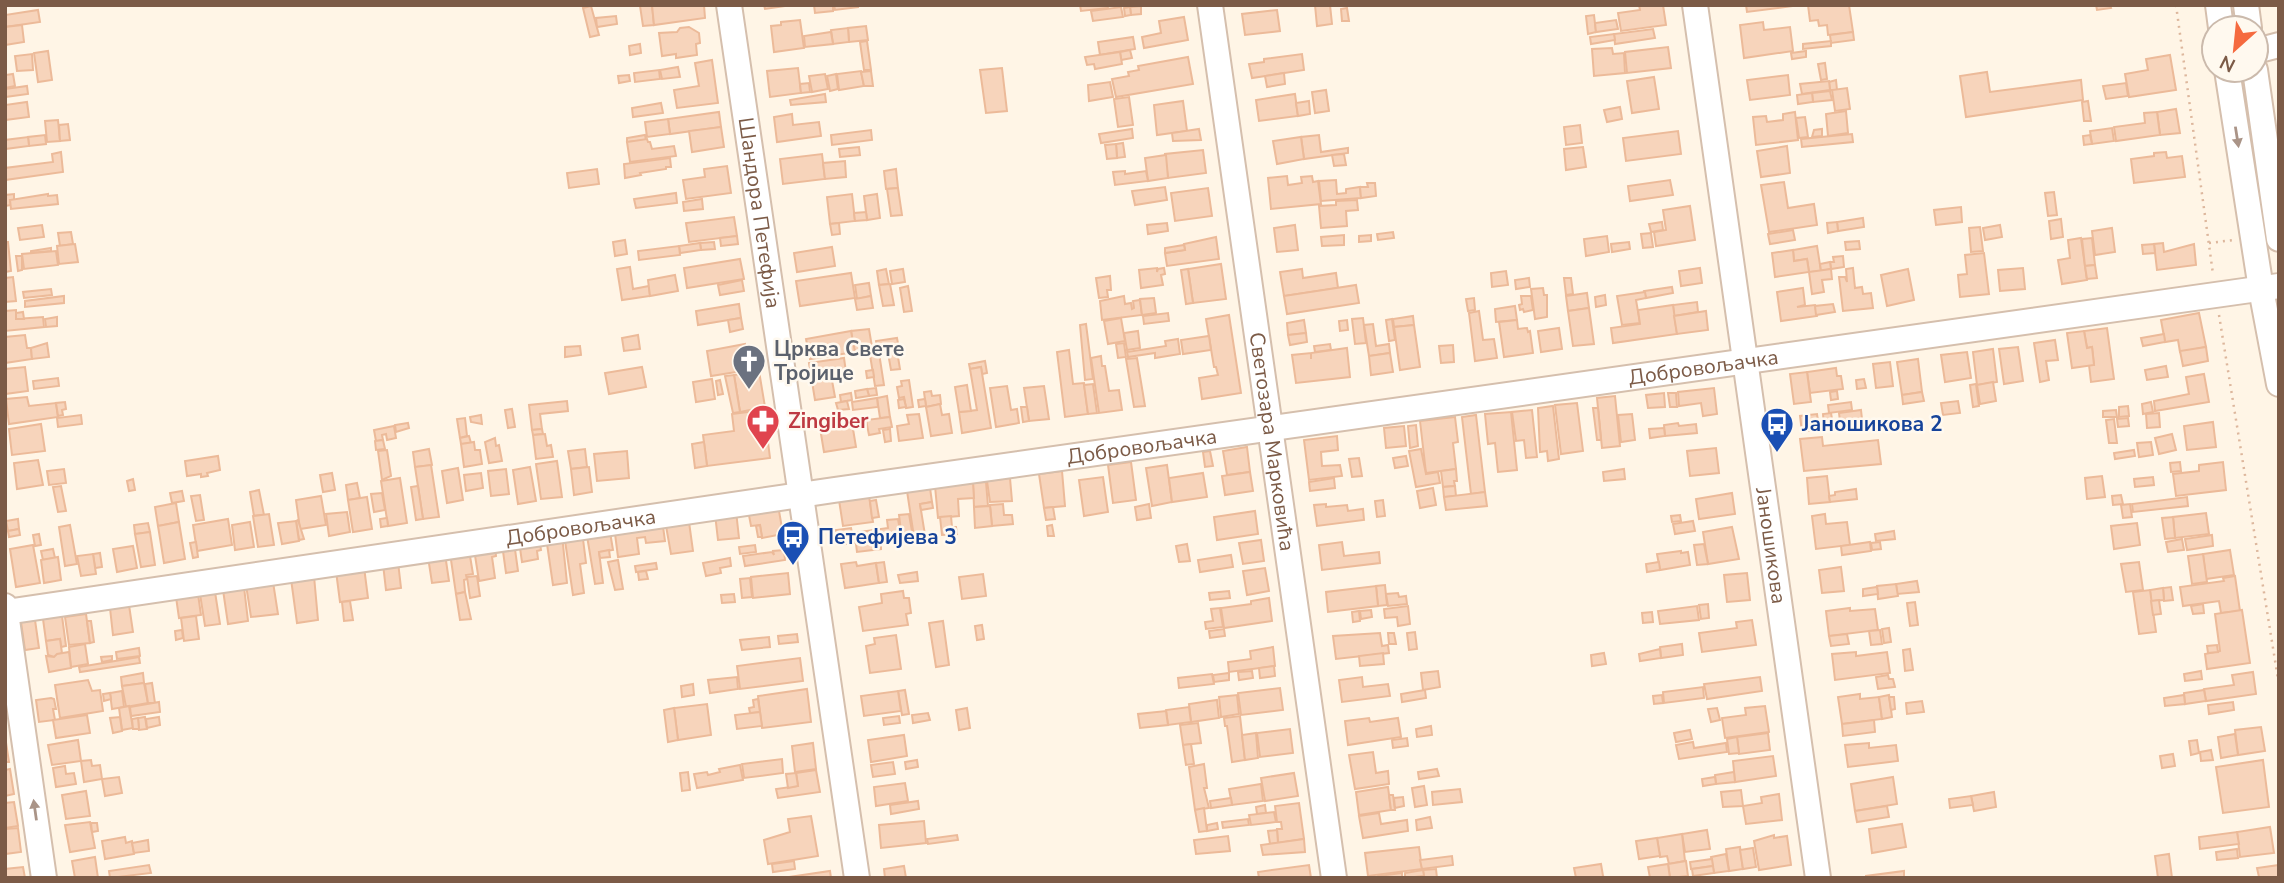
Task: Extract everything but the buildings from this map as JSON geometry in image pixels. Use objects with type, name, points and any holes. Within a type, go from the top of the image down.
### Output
[{"type":"street","name":"Шандора Петефија","points":[[729,5],[857,878]]},
{"type":"street","name":"Светозара Марковића","points":[[1210,5],[1334,878]]},
{"type":"street","name":"Јаношикова","points":[[1695,5],[1818,878]]},
{"type":"street","points":[[2230,84],[2270,288],[2279,384]]},
{"type":"street","points":[[2257,84],[2279,239]]},
{"type":"street","name":"Добровољачка","points":[[6,612],[1270,428],[2270,288]]},
{"type":"street","points":[[5,606],[44,878]]},
{"type":"path","points":[[2176,5],[2216,295],[2279,685]]},
{"type":"place","name":"Црква Свете Тројице","points":[[749,391]]},
{"type":"place","name":"Zingiber","points":[[763,451]]},
{"type":"place","name":"Јаношикова 2","points":[[1777,454]]},
{"type":"place","name":"Петефијева 3","points":[[793,567]]}]
